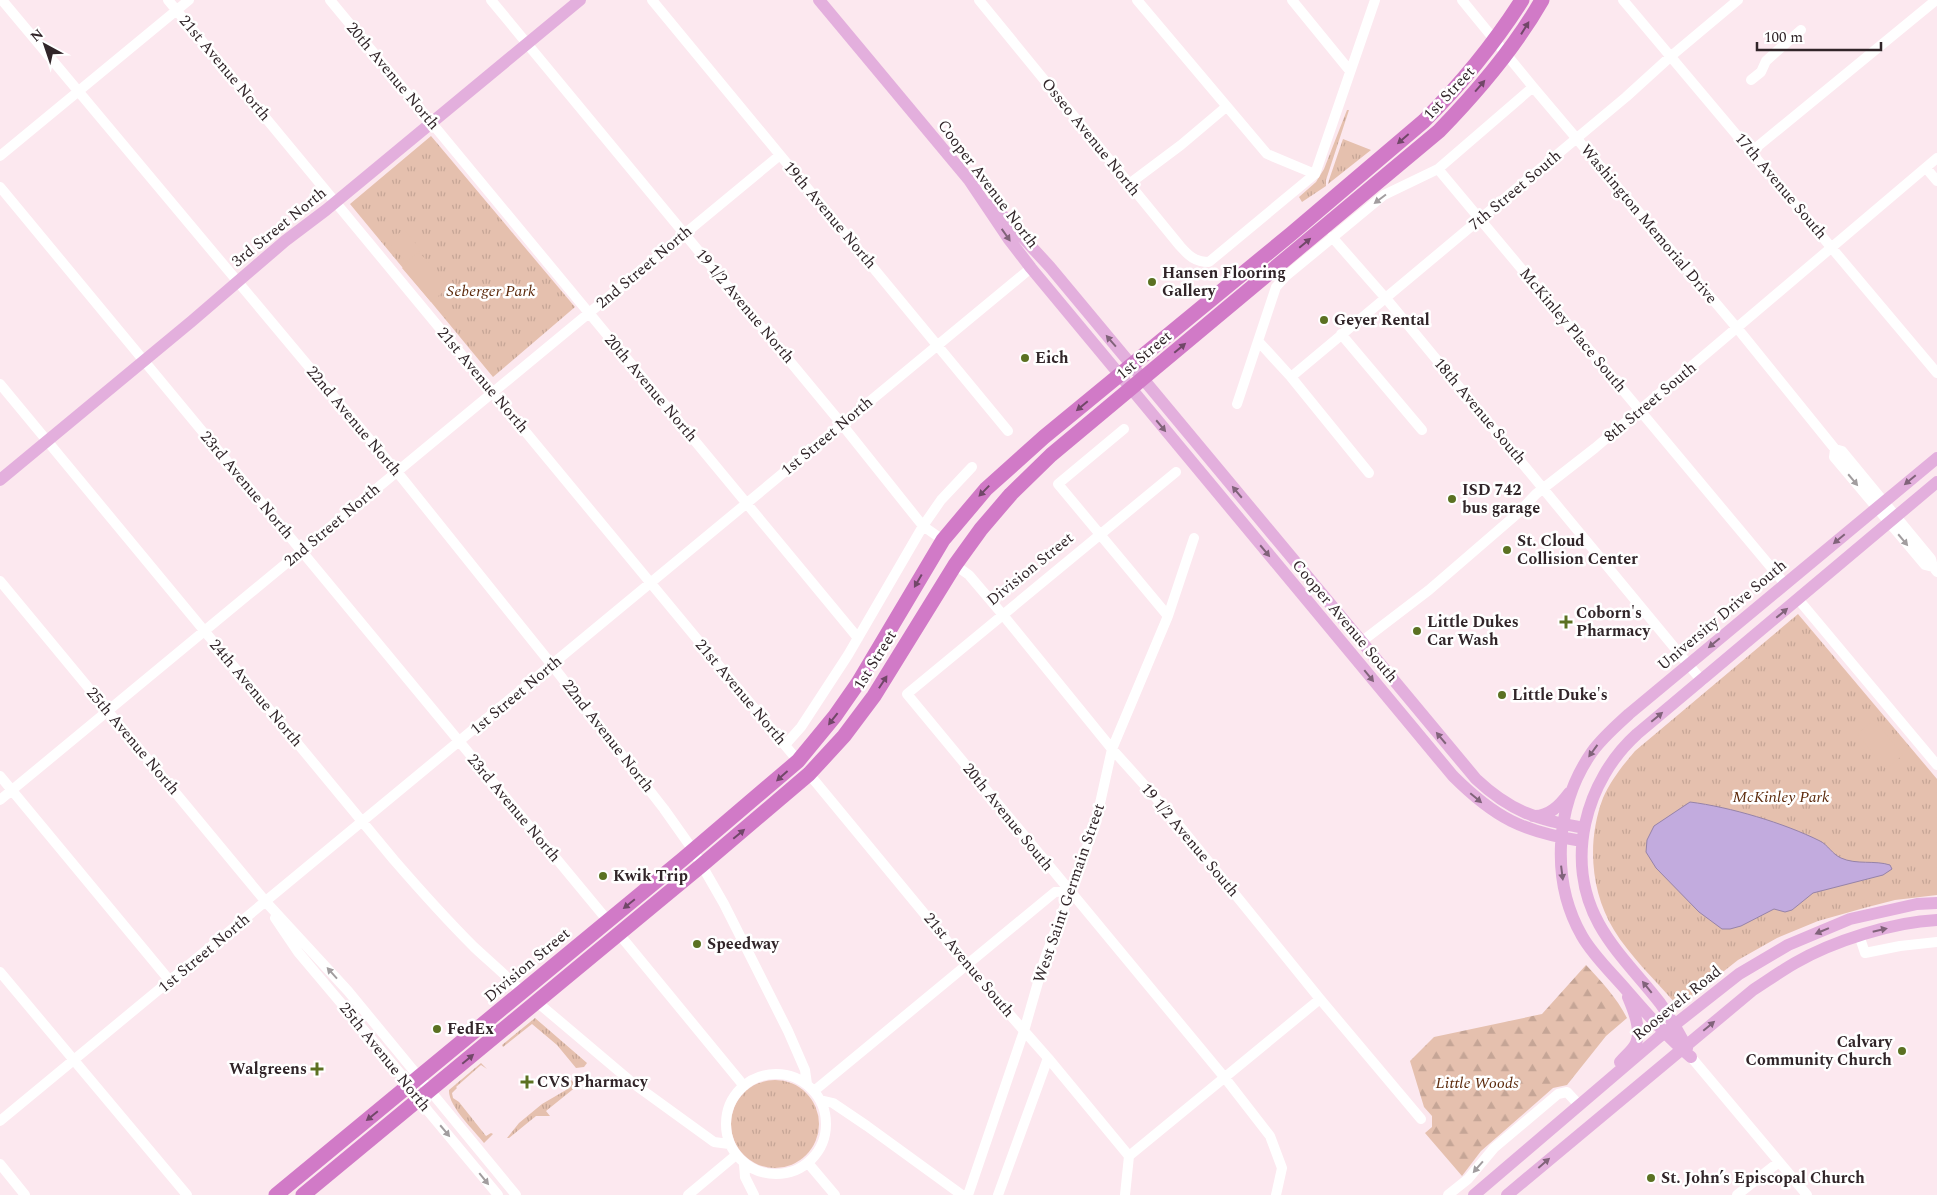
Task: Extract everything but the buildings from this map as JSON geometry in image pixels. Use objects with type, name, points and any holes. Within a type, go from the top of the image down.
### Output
[{"type":"highway","name":"1st Street","points":[[798,761],[836,716],[944,540],[974,502],[1003,472],[1291,234],[1424,121],[1465,78],[1496,39],[1522,0]]},
{"type":"highway","name":"1st Street","points":[[809,774],[844,736],[874,696],[955,565],[990,517],[1027,477],[1423,146],[1471,97],[1507,55],[1542,0]]},
{"type":"highway","name":"Division Street","points":[[276,1195],[608,921],[798,761]]},
{"type":"highway","points":[[303,1195],[702,865],[809,774]]},
{"type":"main road","name":"3rd Street North","points":[[0,480],[238,281],[580,0]]},
{"type":"main road","name":"Cooper Avenue North","points":[[819,0],[969,180],[1008,238],[1031,268],[1130,389]]},
{"type":"main road","points":[[969,180],[1019,231],[1476,779],[1507,804],[1532,816],[1584,828]]},
{"type":"main road","name":"Cooper Avenue South","points":[[1130,389],[1453,776],[1473,795],[1498,814],[1527,829],[1562,839],[1582,841]]},
{"type":"main road","name":"University Drive South","points":[[1563,824],[1568,802],[1575,785],[1586,762],[1600,742],[1629,714],[1688,664],[1937,458]]},
{"type":"main road","points":[[1670,1029],[1661,1004],[1606,935],[1595,916],[1584,879],[1582,841],[1584,828],[1597,788],[1617,754],[1649,724],[1937,482]]},
{"type":"main road","points":[[1532,816],[1542,816],[1550,812],[1575,785]]},
{"type":"main road","points":[[1563,824],[1562,877],[1570,910],[1583,938],[1626,993],[1632,1006],[1638,1037],[1636,1044],[1592,1094]]},
{"type":"main road","name":"Roosevelt Road","points":[[1474,1195],[1578,1105],[1739,974],[1788,945],[1850,919],[1917,904],[1937,902]]},
{"type":"main road","points":[[1507,1195],[1686,1051],[1753,990],[1796,962],[1859,935],[1918,921],[1937,920]]},
{"type":"main road","points":[[1612,973],[1670,1029],[1686,1051]]},
{"type":"street","name":"22nd Avenue North","points":[[2,0],[396,472],[662,805],[693,850],[724,904],[772,998],[813,1092]]},
{"type":"street","name":"21st Avenue North","points":[[168,0],[798,761]]},
{"type":"street","points":[[0,156],[189,0]]},
{"type":"street","name":"20th Avenue North","points":[[330,0],[858,638]]},
{"type":"street","name":"19 1/2 Avenue North","points":[[491,0],[842,424],[923,526],[944,540]]},
{"type":"street","name":"19th Avenue North","points":[[652,0],[1008,431]]},
{"type":"street","name":"Osseo Avenue North","points":[[979,0],[1129,184],[1190,256],[1199,262],[1209,262],[1315,174]]},
{"type":"street","points":[[1137,0],[1267,154],[1315,174],[1375,0]]},
{"type":"street","points":[[1292,0],[1350,72]]},
{"type":"street","name":"Washington Memorial Drive","points":[[1462,0],[1737,328],[1834,449],[1834,457],[1880,505],[1925,565],[1935,570]]},
{"type":"street","name":"17th Avenue South","points":[[1623,0],[1937,372]]},
{"type":"street","name":"7th Street South","points":[[1291,377],[1626,97],[1738,0]]},
{"type":"street","points":[[1752,151],[1936,0]]},
{"type":"street","points":[[1751,80],[1762,72],[1766,61],[1801,30]]},
{"type":"street","points":[[1237,404],[1276,287],[1286,276],[1384,195],[1438,169],[1533,87]]},
{"type":"street","points":[[1129,184],[1226,107]]},
{"type":"street","name":"2nd Street North","points":[[0,800],[780,154]]},
{"type":"street","name":"8th Street South","points":[[1361,642],[1429,590],[1517,514],[1528,501],[1640,410],[1937,158]]},
{"type":"street","points":[[1926,168],[1937,181]]},
{"type":"street","name":"McKinley Place South","points":[[1438,169],[1785,584]]},
{"type":"street","name":"23rd Avenue North","points":[[0,187],[608,921]]},
{"type":"street","name":"18th Avenue South","points":[[1332,237],[1386,298],[1702,681]]},
{"type":"street","name":"1st Street North","points":[[0,1122],[1031,268]]},
{"type":"street","points":[[1341,335],[1422,430]]},
{"type":"street","points":[[1259,342],[1291,377],[1369,472]]},
{"type":"street","name":"24th Avenue North","points":[[0,384],[46,442],[394,860],[458,931],[508,976],[522,992]]},
{"type":"street","points":[[1124,429],[1058,484],[1168,616]]},
{"type":"street","points":[[785,745],[801,727],[858,638],[923,526],[942,500],[972,467]]},
{"type":"street","name":"Division Street","points":[[907,694],[1176,472]]},
{"type":"street","name":"West Saint Germain Street","points":[[968,1195],[1024,1031],[1045,958],[1095,826],[1112,749],[1168,616],[1194,538]]},
{"type":"street","name":"19 1/2 Avenue South","points":[[955,565],[969,575],[1112,749],[1165,808],[1421,1120]]},
{"type":"street","name":"25th Avenue North","points":[[0,581],[266,902],[292,944],[425,1094],[482,1153],[516,1195]]},
{"type":"street","points":[[1798,599],[1937,765]]},
{"type":"street","name":"20th Avenue South","points":[[907,694],[1225,1078],[1270,1136],[1282,1168],[1276,1195]]},
{"type":"street","name":"21st Avenue South","points":[[809,774],[967,965],[1048,1058],[1129,1156]]},
{"type":"street","points":[[0,776],[170,981]]},
{"type":"street","points":[[813,1092],[1055,892],[1069,891]]},
{"type":"street","points":[[619,934],[744,1086]]},
{"type":"street","points":[[1859,935],[1865,953],[1900,946],[1937,942]]},
{"type":"street","points":[[0,972],[187,1195]]},
{"type":"street","points":[[1125,1195],[1129,1156],[1320,999]]},
{"type":"street","points":[[537,1002],[634,1084],[714,1142],[729,1144]]},
{"type":"street","points":[[1686,1051],[1806,1195]]},
{"type":"street","points":[[998,1195],[1048,1058]]},
{"type":"street","points":[[813,1092],[826,1116],[825,1134],[819,1150],[808,1163],[793,1172],[776,1175],[760,1172],[744,1164],[729,1144],[725,1129],[727,1112],[733,1098],[744,1086],[758,1077],[775,1074],[792,1077],[833,1103],[962,1195]]},
{"type":"street","points":[[1448,1195],[1468,1179],[1494,1148],[1558,1094],[1567,1092],[1578,1105]]},
{"type":"street","name":"25th Avenue North","points":[[425,1094],[428,1111],[498,1195]]},
{"type":"street","points":[[688,1195],[736,1155]]},
{"type":"street","points":[[1737,1195],[1779,1162]]},
{"type":"street","points":[[808,1163],[835,1195]]},
{"type":"street","points":[[0,1164],[25,1195]]},
{"type":"street","points":[[744,1164],[746,1176],[754,1195]]},
{"type":"green space","points":[[1347,110],[1349,110],[1326,180],[1326,186],[1302,202],[1299,197],[1316,182],[1324,169]]},
{"type":"green space","name":"Seberger Park","points":[[431,136],[575,307],[493,377],[350,204]]},
{"type":"green space","points":[[1343,139],[1371,150],[1328,184],[1329,180]]},
{"type":"green space","points":[[404,229],[421,250],[406,262],[389,242]]},
{"type":"green space","points":[[420,253],[449,287],[431,302],[402,268]]},
{"type":"green space","name":"McKinley Park","points":[[1798,614],[1937,779],[1937,895],[1895,900],[1818,921],[1777,938],[1738,960],[1686,1001],[1675,1003],[1627,949],[1614,930],[1600,899],[1596,882],[1593,848],[1598,814],[1603,798],[1622,767],[1635,751]]},
{"type":"green space","points":[[1874,720],[1903,755],[1886,769],[1857,734]]},
{"type":"green space","name":"Little Woods","points":[[1586,965],[1614,997],[1627,1018],[1606,1036],[1567,1085],[1553,1088],[1481,1151],[1462,1176],[1425,1133],[1432,1127],[1432,1116],[1424,1107],[1410,1061],[1434,1037],[1542,1014]]},
{"type":"green space","points":[[535,1018],[587,1063],[584,1067],[576,1068],[557,1045],[532,1024],[503,1047],[502,1045]]},
{"type":"green space","points":[[481,1063],[487,1069],[481,1065],[456,1087],[452,1093],[453,1098],[459,1102],[486,1136],[491,1133],[493,1134],[484,1143],[462,1118],[453,1103],[449,1090]]},
{"type":"green space","points":[[569,1078],[577,1086],[546,1111],[550,1116],[536,1116],[507,1138],[519,1123],[542,1104],[566,1090]]},
{"type":"green space","points":[[775,1080],[792,1083],[800,1087],[812,1099],[816,1107],[819,1124],[816,1141],[812,1149],[800,1161],[792,1165],[775,1168],[758,1165],[750,1161],[738,1149],[734,1141],[731,1124],[734,1107],[738,1099],[750,1087],[758,1083]]},
{"type":"shaded area","points":[[1690,802],[1739,812],[1774,822],[1820,841],[1841,858],[1890,865],[1892,869],[1883,875],[1813,893],[1792,910],[1785,912],[1774,909],[1741,926],[1722,929],[1699,912],[1656,868],[1646,852],[1647,840],[1654,826]]},
{"type":"place","name":"Hansen Flooring Gallery","points":[[1152,282]]},
{"type":"place","name":"Geyer Rental","points":[[1324,320]]},
{"type":"place","name":"Eich","points":[[1025,358]]},
{"type":"place","name":"ISD 742 bus garage","points":[[1452,499]]},
{"type":"place","name":"St. Cloud Collision Center","points":[[1507,550]]},
{"type":"place","name":"Coborn's Pharmacy","points":[[1566,622]]},
{"type":"place","name":"Little Dukes Car Wash","points":[[1417,631]]},
{"type":"place","name":"Little Duke's","points":[[1502,695]]},
{"type":"place","name":"Kwik Trip","points":[[603,876]]},
{"type":"place","name":"Speedway","points":[[697,944]]},
{"type":"place","name":"FedEx","points":[[437,1029]]},
{"type":"place","name":"Calvary Community Church","points":[[1902,1051]]},
{"type":"place","name":"Walgreens","points":[[317,1069]]},
{"type":"place","name":"CVS Pharmacy","points":[[527,1082]]},
{"type":"place","name":"St. John’s Episcopal Church","points":[[1651,1178]]}]
